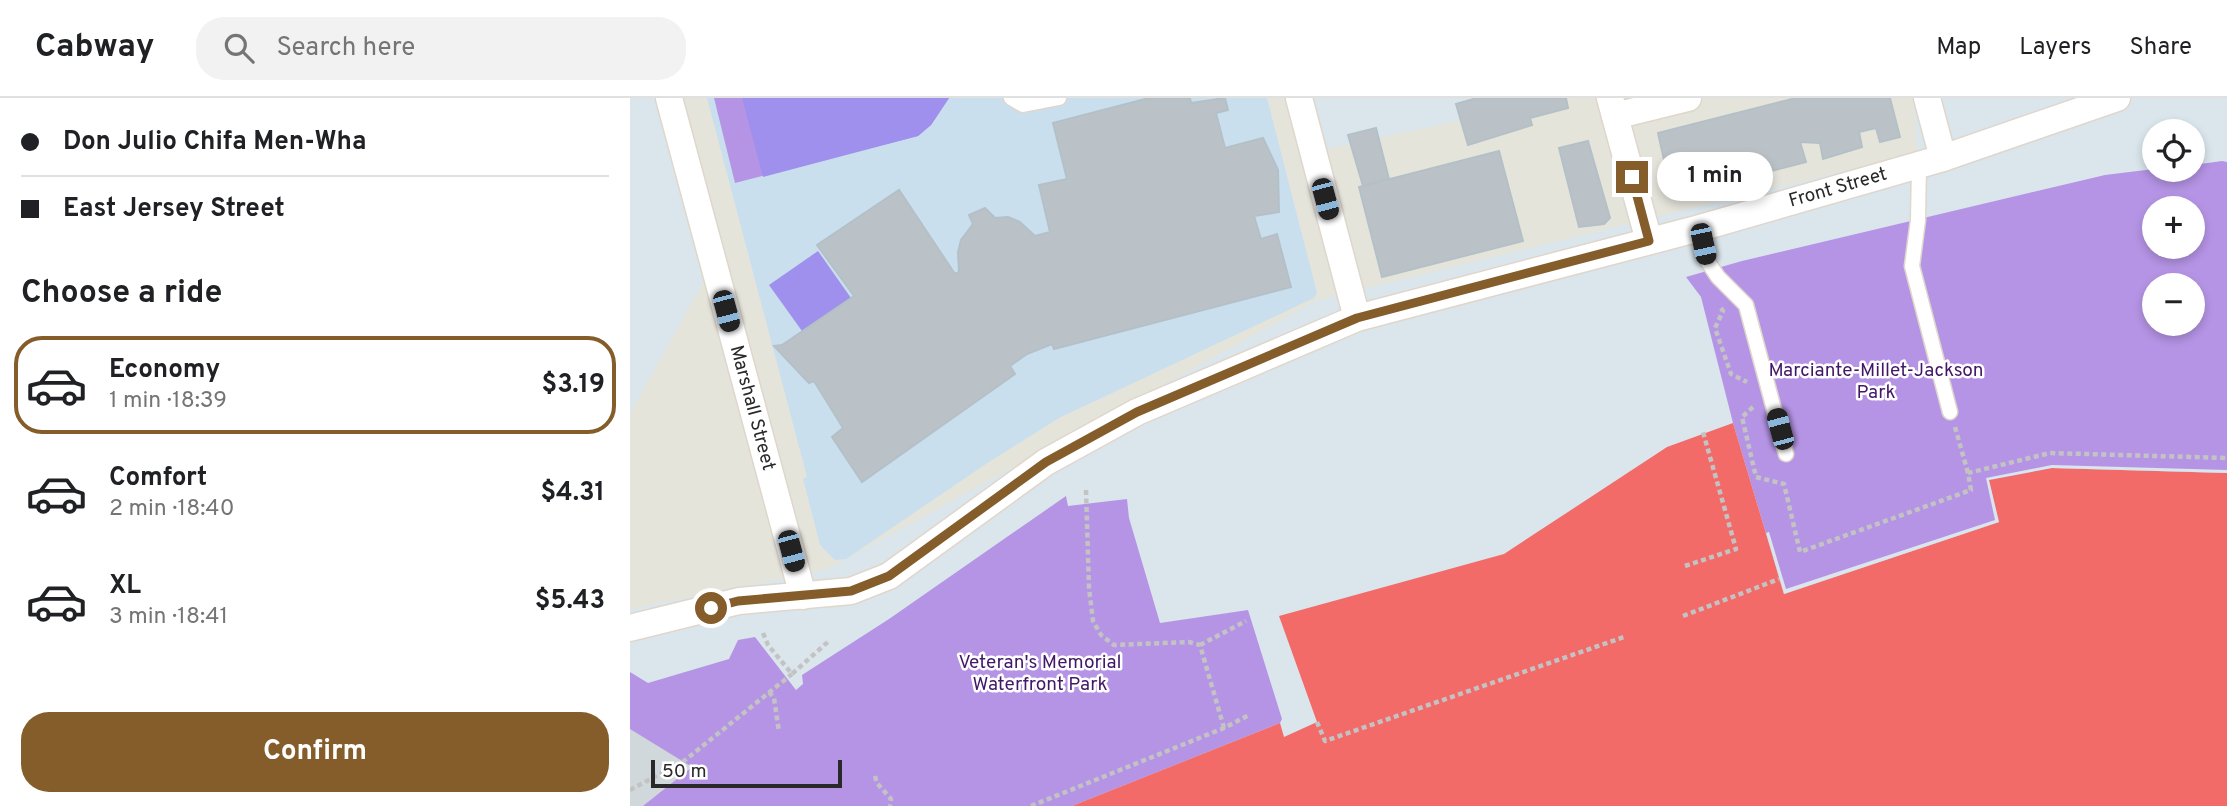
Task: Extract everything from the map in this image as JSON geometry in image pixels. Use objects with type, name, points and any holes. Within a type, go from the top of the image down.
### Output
[{"type":"street","name":"Marshall Street","points":[[669,98],[803,596]]},
{"type":"street","points":[[1298,98],[1357,318]]},
{"type":"street","points":[[1649,241],[1613,107],[1688,98]]},
{"type":"street","points":[[1927,98],[1931,162]]},
{"type":"street","name":"Front Street","points":[[630,628],[738,601],[851,591],[889,576],[1046,462],[1137,412],[1357,318],[1700,229],[1931,162],[2117,98]]},
{"type":"lane","points":[[1012,98],[1023,105],[1059,98]]},
{"type":"lane","points":[[1931,162],[1918,220],[1912,266],[1950,412]]},
{"type":"lane","points":[[1700,229],[1706,259],[1718,277],[1746,305],[1786,454]]},
{"type":"path","points":[[1715,301],[1723,310],[1715,328],[1731,374],[1747,381],[1754,407],[1742,417],[1756,477],[1783,484],[1800,552],[1971,489],[1950,412]]},
{"type":"path","points":[[1685,566],[1736,549],[1703,432]]},
{"type":"path","points":[[1968,473],[2050,453],[2227,458]]},
{"type":"path","points":[[1087,490],[1089,587],[1093,621],[1101,635],[1114,645],[1189,642],[1200,645],[1246,621]]},
{"type":"path","points":[[1683,616],[1779,579]]},
{"type":"path","points":[[763,633],[768,645],[792,674]]},
{"type":"path","points":[[1317,722],[1325,741],[1624,637]]},
{"type":"path","points":[[630,790],[684,761],[830,640]]},
{"type":"path","points":[[1200,645],[1224,728]]},
{"type":"path","points":[[769,692],[774,698],[779,732]]},
{"type":"path","points":[[1031,806],[1224,728],[1249,715]]},
{"type":"path","points":[[876,776],[877,783],[891,799],[890,806]]},
{"type":"shaded area","points":[[669,98],[1304,98],[1318,151],[1566,98],[1913,98],[1919,165],[1913,154],[1318,300],[828,569],[630,609],[630,414],[713,264]]},
{"type":"shaded area","points":[[707,98],[1267,98],[1317,293],[1314,298],[1059,418],[846,559],[835,560],[820,545],[803,479],[807,477]]},
{"type":"shaded area","points":[[742,98],[949,98],[931,125],[918,136],[763,177]]},
{"type":"shaded area","points":[[818,251],[851,298],[802,331],[769,285]]},
{"type":"shaded area","points":[[1733,423],[1784,594],[1999,522],[1989,480],[2052,468],[2227,473],[2227,806],[1072,806],[1280,723],[1284,737],[1317,722],[1279,616],[1504,554],[1667,447]]},
{"type":"shaded area","points":[[630,729],[692,767],[643,806],[630,806]]},
{"type":"green space","points":[[714,98],[949,98],[931,125],[918,136],[735,183]]},
{"type":"green space","name":"Marciante-Millet-Jackson Park","points":[[2227,162],[2227,473],[2052,468],[1999,522],[1784,594],[1733,423],[1701,297],[1686,277],[1742,261],[2105,175],[2142,170],[2142,182],[2205,182],[2205,163]]},
{"type":"green space","name":"Veteran's Memorial Waterfront Park","points":[[1066,496],[1068,506],[1127,499],[1129,518],[1160,623],[1248,610],[1282,719],[1280,723],[1072,806],[630,806],[630,672],[648,683],[729,659],[738,640],[755,637],[796,690],[803,684],[802,675],[889,619]]},
{"type":"pier","points":[[2052,465],[2227,470],[2227,473],[2052,468],[1989,480],[1999,522],[1784,594],[1766,533],[1769,532],[1786,589],[1995,520],[1986,478]]},
{"type":"building","points":[[1149,98],[1190,98],[1191,103],[1225,98],[1228,110],[1216,113],[1225,148],[1263,138],[1278,170],[1279,212],[1254,216],[1261,239],[1277,234],[1291,287],[1054,349],[1052,344],[1027,354],[1010,366],[1015,374],[862,482],[832,437],[843,428],[814,381],[809,383],[774,346],[782,345],[854,296],[817,245],[899,190],[955,274],[959,272],[958,252],[961,240],[973,224],[969,215],[985,208],[995,218],[1008,217],[1020,222],[1035,236],[1050,232],[1039,185],[1067,179],[1053,123]]},
{"type":"building","points":[[1477,98],[1566,98],[1568,108],[1530,118],[1532,125],[1468,145],[1456,104]]},
{"type":"building","points":[[1796,98],[1890,98],[1900,137],[1880,142],[1876,128],[1859,132],[1862,147],[1823,159],[1820,143],[1800,142],[1806,162],[1767,172],[1764,158],[1746,162],[1750,176],[1710,186],[1708,172],[1690,176],[1693,191],[1672,196],[1658,133]]},
{"type":"building","points":[[1376,128],[1389,179],[1363,186],[1348,135]]},
{"type":"building","points":[[1588,141],[1610,218],[1604,224],[1579,227],[1559,148]]},
{"type":"building","points":[[1499,151],[1523,241],[1382,277],[1359,187]]},
{"type":"route","points":[[711,608],[738,601],[851,591],[889,576],[1046,462],[1137,412],[1357,318],[1649,241],[1632,177]]}]
